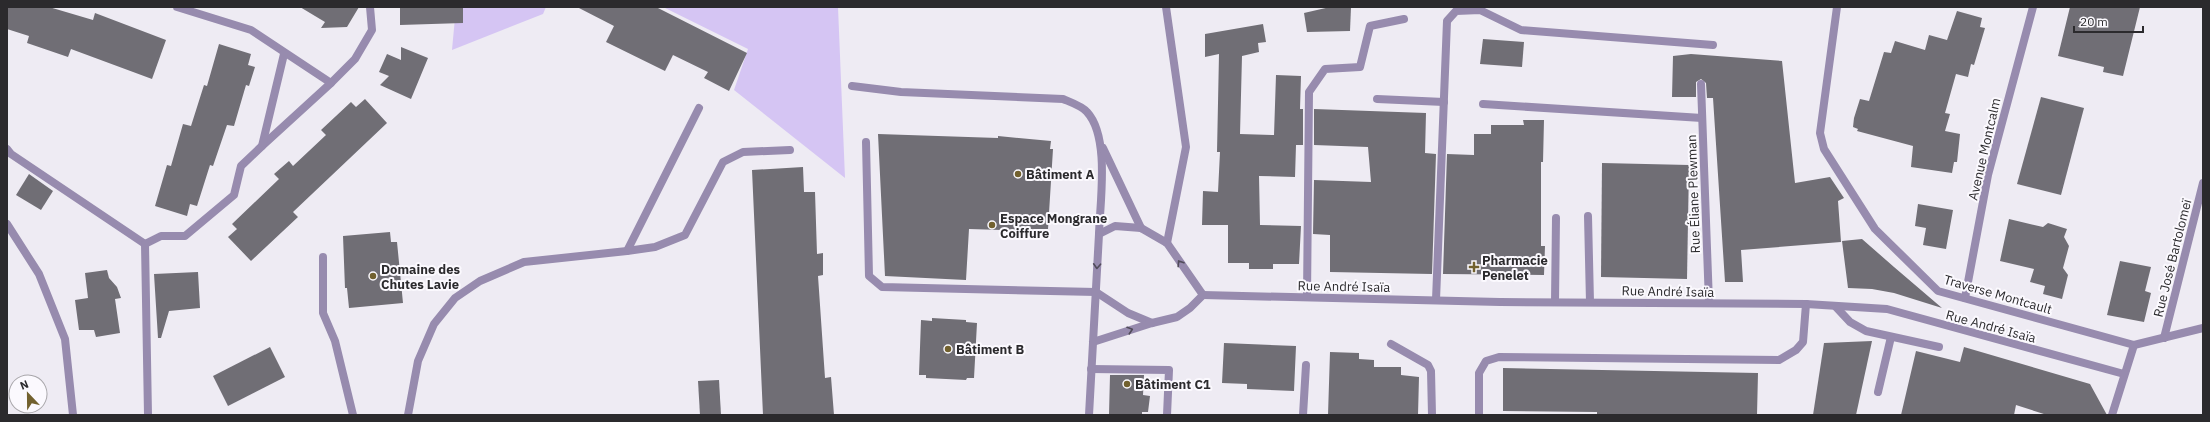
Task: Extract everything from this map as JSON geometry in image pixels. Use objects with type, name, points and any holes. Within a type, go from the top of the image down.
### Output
[{"type":"street","points":[[177,7],[251,30],[284,54],[331,83]]},
{"type":"street","points":[[145,244],[161,236],[185,236],[234,195],[241,166],[355,59],[372,30],[370,7]]},
{"type":"street","points":[[1166,7],[1186,147],[1167,243]]},
{"type":"street","name":"Traverse Montcault","points":[[1837,7],[1820,133],[1824,149],[1876,229],[1938,291],[2134,346]]},
{"type":"street","name":"Avenue Montcalm","points":[[1965,298],[1988,175],[2033,7]]},
{"type":"street","points":[[1436,300],[1447,20],[1456,11],[1480,10],[1521,30],[1713,45]]},
{"type":"street","points":[[1306,297],[1309,92],[1325,69],[1360,68],[1370,26],[1404,20]]},
{"type":"street","points":[[262,146],[284,54]]},
{"type":"street","name":"Rue Éliane Plewman","points":[[1701,84],[1709,303]]},
{"type":"street","points":[[852,86],[901,92],[1063,98],[1086,111],[1096,125],[1102,145],[1141,228]]},
{"type":"street","points":[[1377,99],[1444,102]]},
{"type":"street","points":[[1483,104],[1702,118]]},
{"type":"street","points":[[627,251],[699,108]]},
{"type":"street","points":[[866,142],[869,276],[882,287],[1096,292],[1128,313],[1152,323]]},
{"type":"street","points":[[1089,415],[1099,234],[1102,145]]},
{"type":"street","points":[[7,149],[11,154],[145,244]]},
{"type":"street","points":[[408,415],[418,361],[434,324],[455,298],[480,281],[524,262],[656,247],[685,235],[723,162],[744,152],[790,150]]},
{"type":"street","name":"Rue José Bartolomeï","points":[[2164,338],[2203,183]]},
{"type":"street","points":[[1588,216],[1590,302]]},
{"type":"street","points":[[1555,302],[1556,218]]},
{"type":"street","points":[[7,224],[39,274],[65,339],[73,415]]},
{"type":"street","points":[[1093,342],[1152,323],[1177,317],[1190,308],[1203,295],[1167,243],[1141,228],[1115,226],[1099,234]]},
{"type":"street","points":[[145,244],[148,415]]},
{"type":"street","points":[[323,257],[323,312],[335,341],[353,415]]},
{"type":"street","name":"Rue André Isaïa","points":[[1203,295],[1555,302],[1806,304],[1887,310],[2124,374]]},
{"type":"street","points":[[1479,415],[1479,372],[1486,361],[1499,357],[1780,360],[1796,350],[1803,342],[1806,304]]},
{"type":"street","points":[[1836,307],[1850,322],[1866,331],[1939,347]]},
{"type":"street","points":[[2112,415],[2134,346],[2203,328]]},
{"type":"street","points":[[1878,392],[1891,336]]},
{"type":"street","points":[[1391,344],[1428,366],[1431,372],[1432,415]]},
{"type":"street","points":[[1303,415],[1306,365]]},
{"type":"street","points":[[1092,368],[1169,370],[1167,415]]},
{"type":"shaded area","points":[[456,7],[546,7],[543,14],[452,50]]},
{"type":"shaded area","points":[[663,7],[838,7],[845,178],[734,90],[748,49]]},
{"type":"building","points":[[7,7],[49,7],[93,20],[95,13],[166,40],[152,79],[71,49],[68,57],[27,43],[29,36],[7,29]]},
{"type":"building","points":[[300,7],[359,7],[347,27],[321,28],[325,22]]},
{"type":"building","points":[[400,7],[463,7],[463,23],[400,25]]},
{"type":"building","points":[[577,7],[656,7],[747,53],[729,91],[704,78],[708,72],[673,55],[665,71],[606,42],[614,26]]},
{"type":"building","points":[[1330,7],[1351,7],[1350,31],[1307,32],[1304,13]]},
{"type":"building","points":[[2070,7],[2140,7],[2123,76],[2103,72],[2104,67],[2058,56]]},
{"type":"building","points":[[1957,11],[1982,18],[1980,27],[1985,28],[1974,65],[1971,64],[1968,77],[1956,74],[1945,113],[1950,114],[1945,131],[1960,134],[1957,162],[1954,162],[1952,173],[1911,167],[1913,146],[1857,131],[1858,129],[1853,127],[1854,118],[1860,99],[1869,101],[1884,52],[1891,53],[1895,41],[1925,50],[1929,35],[1947,40]]},
{"type":"building","points":[[1263,24],[1266,42],[1258,43],[1259,52],[1242,56],[1240,134],[1274,135],[1276,75],[1301,76],[1300,109],[1303,109],[1303,145],[1296,145],[1295,177],[1259,176],[1260,225],[1301,226],[1299,264],[1273,264],[1273,269],[1249,269],[1249,263],[1228,263],[1228,225],[1202,225],[1203,191],[1218,192],[1220,152],[1217,152],[1219,54],[1205,57],[1205,34]]},
{"type":"building","points":[[1483,39],[1524,42],[1522,67],[1480,64]]},
{"type":"building","points":[[219,44],[251,54],[248,65],[255,67],[249,86],[246,85],[234,126],[227,125],[213,166],[210,165],[197,206],[190,204],[187,216],[155,206],[167,165],[171,166],[183,124],[191,126],[204,85],[207,86]]},
{"type":"building","points":[[401,47],[428,58],[411,99],[380,85],[389,76],[379,72],[387,54],[401,60]]},
{"type":"building","points":[[1691,54],[1782,61],[1795,183],[1830,177],[1844,198],[1838,201],[1841,242],[1741,250],[1743,282],[1725,282],[1713,98],[1707,98],[1706,83],[1701,79],[1696,82],[1696,97],[1672,97],[1673,56]]},
{"type":"building","points":[[2041,97],[2084,108],[2061,195],[2017,184]]},
{"type":"building","points":[[365,99],[387,123],[293,212],[298,217],[251,261],[228,237],[237,229],[232,224],[279,179],[274,174],[289,161],[293,166],[326,135],[321,130],[351,102],[356,107]]},
{"type":"building","points":[[1314,109],[1426,113],[1425,153],[1436,154],[1432,274],[1330,272],[1330,235],[1313,234],[1314,180],[1371,182],[1368,147],[1314,145]]},
{"type":"building","points":[[1523,120],[1544,120],[1543,162],[1541,162],[1541,246],[1545,246],[1544,275],[1443,274],[1447,154],[1474,155],[1474,134],[1491,134],[1491,125],[1524,125]]},
{"type":"building","points":[[878,134],[998,138],[998,136],[1051,141],[1050,149],[1053,149],[1048,229],[1036,229],[1036,231],[969,229],[966,280],[885,276]]},
{"type":"building","points":[[1602,163],[1689,165],[1687,279],[1601,277]]},
{"type":"building","points":[[803,167],[804,192],[815,192],[817,254],[823,253],[823,275],[818,276],[825,378],[831,377],[834,415],[763,415],[752,170]]},
{"type":"building","points":[[29,174],[53,191],[41,210],[16,195]]},
{"type":"building","points":[[1918,204],[1953,210],[1946,249],[1923,245],[1926,228],[1915,226]]},
{"type":"building","points":[[2009,219],[2043,227],[2048,223],[2067,229],[2064,237],[2069,246],[2063,268],[2068,275],[2062,299],[2043,294],[2045,286],[2030,282],[2034,269],[2000,261]]},
{"type":"building","name":"Domaine des Chutes Lavie","points":[[390,232],[391,242],[397,242],[403,303],[349,308],[347,288],[345,288],[343,236]]},
{"type":"building","points":[[1862,239],[1942,308],[1894,293],[1872,289],[1848,288],[1842,241]]},
{"type":"building","points":[[2120,261],[2151,267],[2145,291],[2151,293],[2144,322],[2107,315]]},
{"type":"building","points":[[107,270],[109,278],[117,287],[121,298],[115,299],[120,333],[96,337],[94,330],[79,330],[75,300],[88,298],[85,273]]},
{"type":"building","points":[[198,272],[200,308],[169,311],[161,338],[158,338],[154,274]]},
{"type":"building","name":"Bâtiment B","points":[[932,318],[966,320],[966,322],[977,323],[974,378],[967,378],[966,380],[926,378],[926,375],[919,375],[921,320],[932,321]]},
{"type":"building","points":[[1872,341],[1856,415],[1813,415],[1824,343]]},
{"type":"building","points":[[1224,343],[1296,346],[1294,391],[1247,389],[1247,384],[1222,383]]},
{"type":"building","points":[[270,347],[285,377],[228,406],[213,376]]},
{"type":"building","points":[[1964,347],[2090,384],[2107,415],[2047,415],[2016,405],[2014,415],[1901,415],[1916,351],[1960,362]]},
{"type":"building","points":[[1330,352],[1359,353],[1359,359],[1374,360],[1374,367],[1401,367],[1401,375],[1419,377],[1418,415],[1328,415]]},
{"type":"building","points":[[1503,368],[1758,373],[1757,415],[1597,415],[1597,412],[1503,411]]},
{"type":"building","name":"Bâtiment C1","points":[[1110,375],[1144,375],[1143,395],[1150,396],[1148,412],[1142,412],[1142,415],[1109,415]]},
{"type":"building","points":[[719,380],[721,415],[700,415],[698,381]]},
{"type":"place","name":"Bâtiment A","points":[[1018,174]]},
{"type":"place","name":"Espace Mongrane Coiffure","points":[[992,225]]},
{"type":"place","name":"Pharmacie Penelet","points":[[1474,267]]},
{"type":"place","name":"Domaine des Chutes Lavie","points":[[373,276]]},
{"type":"place","name":"Bâtiment B","points":[[948,349]]},
{"type":"place","name":"Bâtiment C1","points":[[1127,384]]}]
